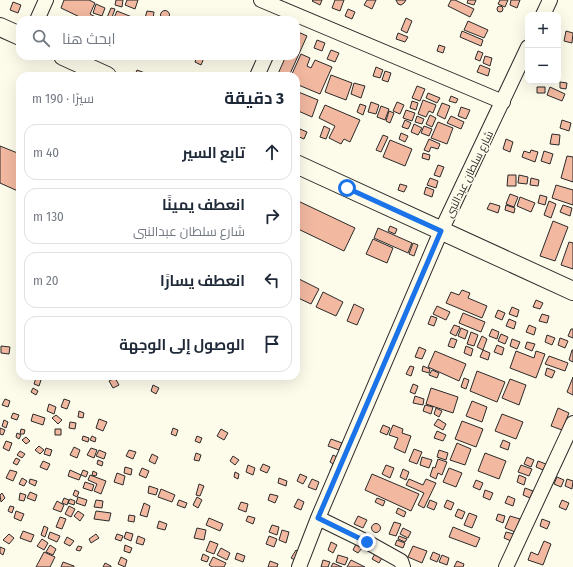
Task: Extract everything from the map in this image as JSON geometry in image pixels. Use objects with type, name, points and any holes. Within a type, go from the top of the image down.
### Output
[{"type":"street","points":[[39,16],[46,0]]},
{"type":"street","points":[[261,0],[503,102]]},
{"type":"street","points":[[544,12],[550,0]]},
{"type":"street","points":[[0,27],[16,34]]},
{"type":"street","name":"شارع سلطان عبدالنبى","points":[[299,567],[318,518],[441,231],[525,54]]},
{"type":"street","points":[[72,60],[98,72]]},
{"type":"street","points":[[259,72],[264,60]]},
{"type":"street","points":[[300,166],[573,291]]},
{"type":"street","points":[[506,567],[573,423]]},
{"type":"street","points":[[318,518],[367,542],[401,561],[403,567]]},
{"type":"building","points":[[64,0],[89,0],[95,3],[90,14],[94,16],[78,16],[61,8]]},
{"type":"building","points":[[116,0],[123,0],[122,7],[115,5]]},
{"type":"building","points":[[127,0],[138,0],[135,9],[125,5]]},
{"type":"building","points":[[322,0],[320,5],[312,1]]},
{"type":"building","points":[[335,0],[344,0],[340,11],[332,8]]},
{"type":"building","points":[[367,0],[376,0],[372,9],[364,5]]},
{"type":"building","points":[[396,0],[406,0],[401,5],[398,4]]},
{"type":"building","points":[[451,0],[455,0],[474,9],[470,17],[448,6]]},
{"type":"building","points":[[468,0],[476,0],[474,5],[467,3]]},
{"type":"building","points":[[500,0],[508,0],[505,7],[498,4]]},
{"type":"building","points":[[511,0],[520,0],[517,8],[510,5]]},
{"type":"building","points":[[13,2],[21,5],[18,13],[10,10]]},
{"type":"building","points":[[96,4],[105,8],[102,16],[93,13]]},
{"type":"building","points":[[500,6],[503,9],[500,12],[497,9]]},
{"type":"building","points":[[111,8],[115,9],[112,16],[108,16]]},
{"type":"building","points":[[348,9],[355,12],[352,19],[345,16]]},
{"type":"building","points":[[117,11],[130,16],[115,16]]},
{"type":"building","points":[[147,11],[154,12],[153,16],[146,16]]},
{"type":"building","points":[[163,11],[167,11],[169,16],[161,16]]},
{"type":"building","points":[[406,18],[412,21],[407,33],[401,30]]},
{"type":"building","points":[[468,21],[488,30],[484,38],[464,30]]},
{"type":"building","points":[[462,31],[483,40],[481,46],[460,37]]},
{"type":"building","points":[[566,31],[573,33],[572,43],[564,41]]},
{"type":"building","points":[[300,33],[307,36],[300,52]]},
{"type":"building","points":[[398,33],[408,37],[405,42],[396,39]]},
{"type":"building","points":[[317,40],[325,43],[322,51],[314,48]]},
{"type":"building","points":[[439,45],[445,47],[443,53],[437,51]]},
{"type":"building","points":[[331,50],[339,53],[335,62],[327,59]]},
{"type":"building","points":[[478,51],[483,53],[480,61],[475,59]]},
{"type":"building","points":[[301,54],[310,58],[307,66],[311,68],[315,60],[332,67],[320,94],[300,86],[300,72],[293,72],[298,60],[300,60]]},
{"type":"building","points":[[485,56],[492,58],[490,66],[483,63]]},
{"type":"building","points":[[196,60],[203,60],[201,65],[195,62]]},
{"type":"building","points":[[284,60],[296,60],[291,72],[279,72]]},
{"type":"building","points":[[480,65],[490,69],[488,76],[477,72]]},
{"type":"building","points":[[376,67],[383,70],[380,78],[373,76]]},
{"type":"building","points":[[385,71],[391,73],[388,82],[382,80]]},
{"type":"building","points":[[331,75],[352,83],[346,100],[325,92]]},
{"type":"building","points":[[561,82],[567,83],[566,89],[560,88]]},
{"type":"building","points":[[354,83],[365,86],[361,98],[351,94]]},
{"type":"building","points":[[417,86],[425,89],[420,101],[412,98]]},
{"type":"building","points":[[537,87],[545,87],[545,93],[537,93]]},
{"type":"building","points":[[550,87],[565,94],[562,101],[547,95]]},
{"type":"building","points":[[300,93],[318,100],[312,117],[300,112]]},
{"type":"building","points":[[428,93],[440,98],[437,103],[426,98]]},
{"type":"building","points":[[451,96],[458,99],[456,103],[449,101]]},
{"type":"building","points":[[423,100],[436,105],[433,113],[429,111],[426,117],[418,114]]},
{"type":"building","points":[[412,101],[418,103],[416,110],[410,108]]},
{"type":"building","points":[[371,102],[379,105],[376,114],[368,112]]},
{"type":"building","points":[[397,102],[404,105],[400,114],[393,111]]},
{"type":"building","points":[[442,103],[450,106],[445,119],[437,115]]},
{"type":"building","points":[[360,104],[366,106],[363,115],[357,112]]},
{"type":"building","points":[[325,105],[360,120],[350,142],[344,139],[341,144],[329,138],[335,126],[319,118]]},
{"type":"building","points":[[381,106],[389,109],[385,120],[377,117]]},
{"type":"building","points":[[461,107],[470,110],[466,119],[458,116]]},
{"type":"building","points":[[406,110],[415,113],[412,121],[403,118]]},
{"type":"building","points":[[389,111],[394,113],[390,123],[386,121]]},
{"type":"building","points":[[430,115],[436,118],[432,127],[426,124]]},
{"type":"building","points":[[417,116],[424,119],[422,124],[415,122]]},
{"type":"building","points":[[451,116],[464,122],[461,129],[447,123]]},
{"type":"building","points":[[405,120],[411,123],[408,129],[402,127]]},
{"type":"building","points":[[562,120],[571,123],[569,131],[560,128]]},
{"type":"building","points":[[438,122],[453,128],[447,144],[431,138]]},
{"type":"building","points":[[414,124],[422,128],[418,135],[411,132]]},
{"type":"building","points":[[324,126],[330,129],[326,139],[320,137]]},
{"type":"building","points":[[424,126],[432,129],[429,136],[421,133]]},
{"type":"building","points":[[300,129],[307,132],[304,139],[300,137]]},
{"type":"building","points":[[401,133],[408,136],[405,142],[399,139]]},
{"type":"building","points":[[552,134],[560,135],[559,145],[550,144]]},
{"type":"building","points":[[383,135],[388,137],[381,152],[376,150]]},
{"type":"building","points":[[429,139],[440,144],[438,149],[431,147],[429,152],[424,150]]},
{"type":"building","points":[[506,139],[513,142],[510,152],[503,149]]},
{"type":"building","points":[[390,140],[412,149],[405,166],[383,157]]},
{"type":"building","points":[[0,146],[16,152],[16,190],[0,183]]},
{"type":"building","points":[[531,150],[538,152],[535,162],[522,157],[524,151],[530,153]]},
{"type":"building","points":[[544,151],[553,154],[550,164],[541,161]]},
{"type":"building","points":[[423,153],[430,155],[429,160],[422,158]]},
{"type":"building","points":[[567,156],[573,157],[573,182],[561,178]]},
{"type":"building","points":[[438,165],[444,167],[440,177],[434,175]]},
{"type":"building","points":[[508,175],[516,175],[516,186],[507,186]]},
{"type":"building","points":[[519,175],[528,177],[527,184],[518,183]]},
{"type":"building","points":[[430,178],[438,181],[436,188],[427,185]]},
{"type":"building","points":[[531,178],[539,180],[538,186],[530,185]]},
{"type":"building","points":[[400,184],[407,186],[404,192],[398,190]]},
{"type":"building","points":[[556,185],[573,190],[573,205],[552,198]]},
{"type":"building","points":[[426,187],[434,190],[432,197],[424,194]]},
{"type":"building","points":[[510,194],[518,197],[514,207],[506,204]]},
{"type":"building","points":[[540,195],[547,197],[545,205],[538,203]]},
{"type":"building","points":[[520,197],[535,203],[531,212],[517,206]]},
{"type":"building","points":[[549,201],[556,204],[551,218],[544,215]]},
{"type":"building","points":[[300,202],[355,228],[344,251],[300,230]]},
{"type":"building","points":[[490,203],[500,206],[498,213],[487,209]]},
{"type":"building","points":[[506,205],[515,208],[514,213],[505,210]]},
{"type":"building","points":[[563,205],[572,208],[570,216],[560,212]]},
{"type":"building","points":[[553,221],[568,227],[555,261],[540,256]]},
{"type":"building","points":[[390,226],[397,229],[395,234],[388,231]]},
{"type":"building","points":[[378,228],[412,243],[408,253],[374,238]]},
{"type":"building","points":[[373,239],[393,248],[387,263],[366,254]]},
{"type":"building","points":[[569,242],[573,243],[573,269],[561,265]]},
{"type":"building","points":[[413,243],[418,245],[414,256],[409,254]]},
{"type":"building","points":[[300,280],[319,289],[311,304],[300,299]]},
{"type":"building","points":[[462,290],[470,293],[468,298],[487,306],[482,318],[446,303],[451,292],[459,295]]},
{"type":"building","points":[[323,292],[343,302],[336,316],[316,307]]},
{"type":"building","points":[[536,300],[543,303],[540,309],[533,307]]},
{"type":"building","points":[[354,304],[364,309],[357,325],[347,321]]},
{"type":"building","points":[[437,306],[450,312],[446,320],[433,314]]},
{"type":"building","points":[[512,307],[519,310],[517,317],[509,314]]},
{"type":"building","points":[[498,310],[505,313],[502,320],[495,317]]},
{"type":"building","points":[[463,313],[485,322],[481,332],[459,323]]},
{"type":"building","points":[[542,314],[549,316],[547,323],[539,321]]},
{"type":"building","points":[[431,316],[437,318],[434,326],[428,324]]},
{"type":"building","points":[[509,319],[516,322],[514,329],[506,326]]},
{"type":"building","points":[[454,325],[460,327],[456,336],[450,333]]},
{"type":"building","points":[[529,325],[536,328],[534,335],[526,332]]},
{"type":"building","points":[[461,328],[468,331],[465,339],[458,336]]},
{"type":"building","points":[[492,329],[499,332],[497,339],[489,336]]},
{"type":"building","points":[[571,329],[573,329],[573,338],[568,336]]},
{"type":"building","points":[[471,332],[478,335],[474,346],[467,344]]},
{"type":"building","points":[[501,334],[508,337],[505,344],[498,341]]},
{"type":"building","points":[[547,335],[555,338],[552,345],[545,342]]},
{"type":"building","points":[[482,336],[487,339],[483,350],[477,347]]},
{"type":"building","points":[[451,338],[457,340],[454,348],[448,346]]},
{"type":"building","points":[[560,338],[568,341],[565,348],[558,345]]},
{"type":"building","points":[[512,339],[520,342],[517,349],[510,346]]},
{"type":"building","points":[[527,342],[535,344],[532,351],[525,348]]},
{"type":"building","points":[[497,345],[504,348],[502,355],[494,352]]},
{"type":"building","points":[[1,346],[10,347],[9,354],[1,353]]},
{"type":"building","points":[[466,346],[473,349],[471,356],[464,353]]},
{"type":"building","points":[[419,347],[426,350],[422,359],[415,357]]},
{"type":"building","points":[[483,350],[490,353],[488,360],[480,357]]},
{"type":"building","points":[[573,350],[573,362],[569,360]]},
{"type":"building","points":[[435,351],[466,364],[459,381],[428,367]]},
{"type":"building","points":[[516,351],[534,358],[536,351],[545,354],[536,378],[510,368]]},
{"type":"building","points":[[549,356],[568,363],[565,371],[545,364]]},
{"type":"building","points":[[410,366],[414,367],[411,376],[406,374]]},
{"type":"building","points":[[423,366],[430,369],[429,373],[422,371]]},
{"type":"building","points":[[547,368],[555,371],[552,378],[545,375]]},
{"type":"building","points":[[432,370],[439,373],[437,378],[429,375]]},
{"type":"building","points":[[477,371],[505,382],[497,402],[470,391]]},
{"type":"building","points":[[573,377],[573,395],[567,392]]},
{"type":"building","points":[[464,378],[469,380],[466,389],[461,387]]},
{"type":"building","points":[[510,379],[526,385],[519,405],[502,398]]},
{"type":"building","points":[[35,380],[41,380],[39,386],[34,384]]},
{"type":"building","points":[[116,380],[119,385],[113,388],[109,381]]},
{"type":"building","points":[[413,384],[418,386],[415,394],[410,392]]},
{"type":"building","points":[[153,385],[159,388],[156,394],[151,391]]},
{"type":"building","points":[[33,388],[38,391],[36,395],[31,392]]},
{"type":"building","points":[[431,388],[458,397],[453,413],[426,404]]},
{"type":"building","points":[[415,396],[424,399],[423,405],[413,403]]},
{"type":"building","points":[[5,399],[10,401],[8,407],[2,405]]},
{"type":"building","points":[[64,399],[70,401],[67,409],[61,407]]},
{"type":"building","points":[[472,401],[487,407],[482,422],[466,416]]},
{"type":"building","points":[[49,404],[56,407],[54,414],[47,411]]},
{"type":"building","points":[[425,405],[433,407],[431,414],[423,411]]},
{"type":"building","points":[[436,408],[442,411],[439,417],[434,414]]},
{"type":"building","points":[[558,408],[569,413],[562,430],[551,426]]},
{"type":"building","points":[[79,411],[84,413],[83,418],[78,417]]},
{"type":"building","points":[[13,413],[19,415],[17,420],[11,418]]},
{"type":"building","points":[[33,414],[45,418],[43,425],[31,421]]},
{"type":"building","points":[[502,414],[523,422],[516,439],[495,431]]},
{"type":"building","points":[[56,415],[62,420],[58,424],[52,418]]},
{"type":"building","points":[[99,419],[107,422],[103,431],[96,428]]},
{"type":"building","points":[[438,419],[446,424],[443,430],[434,425]]},
{"type":"building","points":[[4,420],[8,422],[6,428],[2,426]]},
{"type":"building","points":[[462,421],[483,429],[476,447],[455,439]]},
{"type":"building","points":[[70,422],[76,423],[75,429],[69,428]]},
{"type":"building","points":[[383,425],[390,428],[387,435],[380,432]]},
{"type":"building","points":[[393,425],[403,429],[402,433],[411,436],[405,453],[394,448],[398,438],[389,435]]},
{"type":"building","points":[[0,428],[5,430],[3,435],[0,434]]},
{"type":"building","points":[[173,428],[178,430],[176,436],[171,434]]},
{"type":"building","points":[[21,429],[25,430],[24,434],[20,434]]},
{"type":"building","points":[[55,429],[61,429],[61,435],[55,435]]},
{"type":"building","points":[[221,429],[228,433],[224,440],[217,436]]},
{"type":"building","points":[[437,431],[446,435],[443,441],[434,438]]},
{"type":"building","points":[[17,433],[21,435],[19,439],[16,437]]},
{"type":"building","points":[[83,436],[89,438],[88,442],[82,440]]},
{"type":"building","points":[[92,436],[96,438],[95,442],[90,440]]},
{"type":"building","points":[[197,436],[202,438],[200,443],[195,441]]},
{"type":"building","points":[[26,437],[30,441],[26,444],[22,440]]},
{"type":"building","points":[[331,439],[342,443],[339,450],[328,446]]},
{"type":"building","points":[[503,440],[510,443],[508,450],[500,447]]},
{"type":"building","points":[[6,441],[12,443],[9,451],[3,448]]},
{"type":"building","points":[[457,443],[471,449],[465,465],[450,460]]},
{"type":"building","points":[[39,446],[44,450],[40,454],[35,450]]},
{"type":"building","points":[[74,447],[80,450],[77,458],[70,455]]},
{"type":"building","points":[[46,448],[52,450],[50,456],[44,454]]},
{"type":"building","points":[[91,448],[97,450],[94,458],[87,455]]},
{"type":"building","points":[[414,449],[422,452],[417,464],[409,461]]},
{"type":"building","points":[[99,450],[106,453],[104,459],[96,456]]},
{"type":"building","points":[[129,450],[136,452],[133,459],[126,456]]},
{"type":"building","points":[[439,450],[448,453],[446,460],[437,457]]},
{"type":"building","points":[[20,451],[25,454],[22,458],[17,455]]},
{"type":"building","points":[[196,453],[201,455],[199,461],[194,460]]},
{"type":"building","points":[[485,453],[506,461],[499,479],[478,471]]},
{"type":"building","points":[[152,454],[158,457],[155,464],[149,461]]},
{"type":"building","points":[[333,455],[343,460],[338,474],[330,471],[333,464],[330,462]]},
{"type":"building","points":[[233,456],[239,460],[235,465],[230,461]]},
{"type":"building","points":[[422,457],[432,460],[429,468],[420,465]]},
{"type":"building","points":[[527,457],[534,460],[531,467],[524,464]]},
{"type":"building","points":[[16,458],[20,460],[17,465],[13,463]]},
{"type":"building","points":[[438,459],[447,462],[442,475],[438,473],[436,479],[430,476]]},
{"type":"building","points":[[98,460],[103,462],[102,466],[97,464]]},
{"type":"building","points":[[43,461],[50,464],[47,470],[40,467]]},
{"type":"building","points":[[538,461],[546,464],[543,470],[536,467]]},
{"type":"building","points":[[263,464],[270,467],[267,473],[260,470]]},
{"type":"building","points":[[248,465],[255,468],[253,475],[246,472]]},
{"type":"building","points":[[386,465],[394,468],[390,478],[382,474]]},
{"type":"building","points":[[521,465],[532,469],[529,476],[518,472]]},
{"type":"building","points":[[125,467],[132,469],[131,475],[124,473]]},
{"type":"building","points":[[142,468],[149,471],[146,478],[139,475]]},
{"type":"building","points":[[449,468],[462,473],[456,487],[443,482]]},
{"type":"building","points":[[403,469],[409,472],[406,480],[400,477]]},
{"type":"building","points":[[10,470],[17,472],[13,481],[6,478]]},
{"type":"building","points":[[70,470],[81,475],[79,480],[68,476]]},
{"type":"building","points":[[83,470],[88,472],[86,477],[81,475]]},
{"type":"building","points":[[93,471],[97,473],[96,476],[92,475]]},
{"type":"building","points":[[235,472],[239,474],[238,479],[234,477]]},
{"type":"building","points":[[117,473],[125,476],[123,485],[114,482]]},
{"type":"building","points":[[300,474],[307,477],[303,484],[297,481]]},
{"type":"building","points":[[372,474],[419,494],[411,511],[365,490]]},
{"type":"building","points":[[90,475],[106,481],[101,494],[94,491],[97,484],[88,480]]},
{"type":"building","points":[[519,475],[526,478],[524,485],[517,482]]},
{"type":"building","points":[[557,477],[564,480],[561,487],[554,484]]},
{"type":"building","points":[[22,478],[27,481],[24,486],[19,484]]},
{"type":"building","points":[[279,478],[287,481],[286,486],[278,483]]},
{"type":"building","points":[[30,479],[37,481],[35,486],[29,483]]},
{"type":"building","points":[[312,479],[319,482],[316,490],[308,487]]},
{"type":"building","points":[[409,479],[423,485],[426,479],[436,483],[424,508],[418,505],[424,493],[406,485]]},
{"type":"building","points":[[567,479],[573,481],[572,489],[565,486]]},
{"type":"building","points":[[476,480],[483,483],[480,490],[473,487]]},
{"type":"building","points":[[85,482],[94,485],[92,491],[83,488]]},
{"type":"building","points":[[199,484],[204,486],[200,496],[196,495]]},
{"type":"building","points":[[149,486],[158,489],[156,495],[148,493]]},
{"type":"building","points":[[525,488],[533,491],[530,498],[523,495]]},
{"type":"building","points":[[161,489],[175,495],[172,502],[158,497]]},
{"type":"building","points":[[75,490],[79,492],[77,497],[73,495]]},
{"type":"building","points":[[485,490],[493,493],[490,500],[483,497]]},
{"type":"building","points":[[30,492],[37,495],[35,501],[27,498]]},
{"type":"building","points":[[2,493],[5,498],[1,502],[0,495]]},
{"type":"building","points":[[20,493],[26,495],[24,501],[19,500]]},
{"type":"building","points":[[270,494],[278,496],[275,503],[268,500]]},
{"type":"building","points":[[508,496],[515,499],[513,506],[505,503]]},
{"type":"building","points":[[78,497],[87,500],[85,506],[76,503]]},
{"type":"building","points":[[197,497],[202,500],[198,508],[193,505]]},
{"type":"building","points":[[64,498],[69,500],[67,505],[62,503]]},
{"type":"building","points":[[377,498],[385,501],[383,506],[375,502]]},
{"type":"building","points":[[70,499],[75,501],[74,505],[68,503]]},
{"type":"building","points":[[298,499],[304,502],[301,510],[294,507]]},
{"type":"building","points":[[96,500],[103,501],[102,508],[94,507]]},
{"type":"building","points":[[179,500],[187,503],[185,508],[177,505]]},
{"type":"building","points":[[430,500],[437,503],[434,510],[427,507]]},
{"type":"building","points":[[447,500],[454,503],[451,510],[444,507]]},
{"type":"building","points":[[562,500],[569,503],[566,510],[559,507]]},
{"type":"building","points":[[57,501],[64,505],[61,512],[53,509]]},
{"type":"building","points":[[241,502],[248,504],[246,512],[238,509]]},
{"type":"building","points":[[144,503],[150,506],[147,517],[140,515]]},
{"type":"building","points":[[10,506],[14,507],[12,513],[8,511]]},
{"type":"building","points":[[69,506],[75,509],[71,517],[65,514]]},
{"type":"building","points":[[398,508],[406,512],[404,517],[396,513]]},
{"type":"building","points":[[458,509],[465,512],[462,519],[455,516]]},
{"type":"building","points":[[16,511],[24,514],[21,521],[14,518]]},
{"type":"building","points":[[78,511],[84,515],[80,521],[74,516]]},
{"type":"building","points":[[96,511],[111,513],[109,521],[94,519]]},
{"type":"building","points":[[469,513],[477,516],[472,528],[464,525]]},
{"type":"building","points":[[498,514],[505,516],[503,523],[496,520]]},
{"type":"building","points":[[129,515],[135,516],[134,522],[128,521]]},
{"type":"building","points":[[248,516],[255,518],[253,524],[246,521]]},
{"type":"building","points":[[358,516],[367,520],[363,528],[354,524]]},
{"type":"building","points":[[510,516],[520,519],[515,532],[505,528]]},
{"type":"building","points":[[60,517],[66,519],[62,529],[56,527]]},
{"type":"building","points":[[209,518],[223,524],[220,531],[206,525]]},
{"type":"building","points":[[542,519],[550,522],[547,529],[540,526]]},
{"type":"building","points":[[159,521],[167,524],[165,530],[157,528]]},
{"type":"building","points":[[394,522],[401,524],[396,536],[389,534]]},
{"type":"building","points":[[376,523],[381,528],[376,533],[371,528]]},
{"type":"building","points":[[272,525],[279,527],[277,535],[269,532]]},
{"type":"building","points":[[44,526],[48,528],[45,537],[41,535]]},
{"type":"building","points":[[453,527],[480,538],[476,547],[449,537]]},
{"type":"building","points":[[197,528],[206,530],[204,540],[194,538]]},
{"type":"building","points":[[403,528],[411,532],[408,538],[400,534]]},
{"type":"building","points":[[282,530],[289,532],[286,543],[279,540]]},
{"type":"building","points":[[23,531],[34,535],[31,542],[20,538]]},
{"type":"building","points":[[50,532],[60,536],[57,542],[48,538]]},
{"type":"building","points":[[126,532],[133,534],[131,541],[124,538]]},
{"type":"building","points":[[506,532],[514,534],[511,541],[504,538]]},
{"type":"building","points":[[9,534],[14,538],[9,544],[3,540]]},
{"type":"building","points":[[96,534],[99,538],[91,543],[89,539]]},
{"type":"building","points":[[117,534],[123,536],[121,541],[115,539]]},
{"type":"building","points":[[138,536],[145,539],[143,545],[136,543]]},
{"type":"building","points":[[269,536],[277,539],[274,547],[266,544]]},
{"type":"building","points":[[399,536],[407,539],[405,542],[398,539]]},
{"type":"building","points":[[67,537],[74,541],[70,546],[64,543]]},
{"type":"building","points":[[42,539],[48,543],[44,550],[37,546]]},
{"type":"building","points":[[397,540],[405,543],[403,548],[395,545]]},
{"type":"building","points":[[210,541],[218,544],[214,554],[206,551]]},
{"type":"building","points":[[544,541],[551,544],[543,565],[528,560],[531,552],[538,555]]},
{"type":"building","points":[[331,542],[337,545],[333,553],[328,550]]},
{"type":"building","points":[[356,544],[362,548],[358,553],[353,550]]},
{"type":"building","points":[[50,545],[56,549],[53,555],[46,552]]},
{"type":"building","points":[[125,545],[132,548],[130,553],[124,551]]},
{"type":"building","points":[[78,546],[82,547],[80,551],[76,550]]},
{"type":"building","points":[[413,546],[427,551],[422,563],[408,557]]},
{"type":"building","points":[[0,547],[5,549],[3,555],[0,553]]},
{"type":"building","points":[[221,548],[230,553],[227,560],[217,555]]},
{"type":"building","points":[[296,550],[301,553],[297,561],[291,558]]},
{"type":"building","points":[[44,552],[55,557],[50,567],[36,567]]},
{"type":"building","points":[[376,552],[383,556],[379,563],[372,559]]},
{"type":"building","points":[[433,552],[440,555],[437,562],[430,559]]},
{"type":"building","points":[[237,553],[245,556],[243,562],[235,559]]},
{"type":"building","points":[[203,554],[209,557],[207,562],[201,560]]},
{"type":"building","points":[[338,555],[348,558],[345,565],[336,562]]},
{"type":"building","points":[[442,555],[449,558],[447,565],[439,562]]},
{"type":"building","points":[[121,557],[127,560],[125,567],[118,564]]},
{"type":"building","points":[[213,557],[226,563],[224,567],[212,567],[209,565]]},
{"type":"building","points":[[323,560],[330,562],[328,567],[321,567]]},
{"type":"building","points":[[351,560],[365,567],[347,567]]},
{"type":"building","points":[[270,561],[278,564],[277,567],[268,567]]},
{"type":"building","points":[[457,561],[464,564],[463,567],[454,567]]},
{"type":"building","points":[[63,562],[74,566],[74,567],[61,567]]},
{"type":"building","points":[[105,563],[111,566],[111,567],[103,567]]},
{"type":"building","points":[[333,563],[342,567],[331,567]]},
{"type":"route","points":[[347,188],[441,231],[318,518],[367,542]]}]
